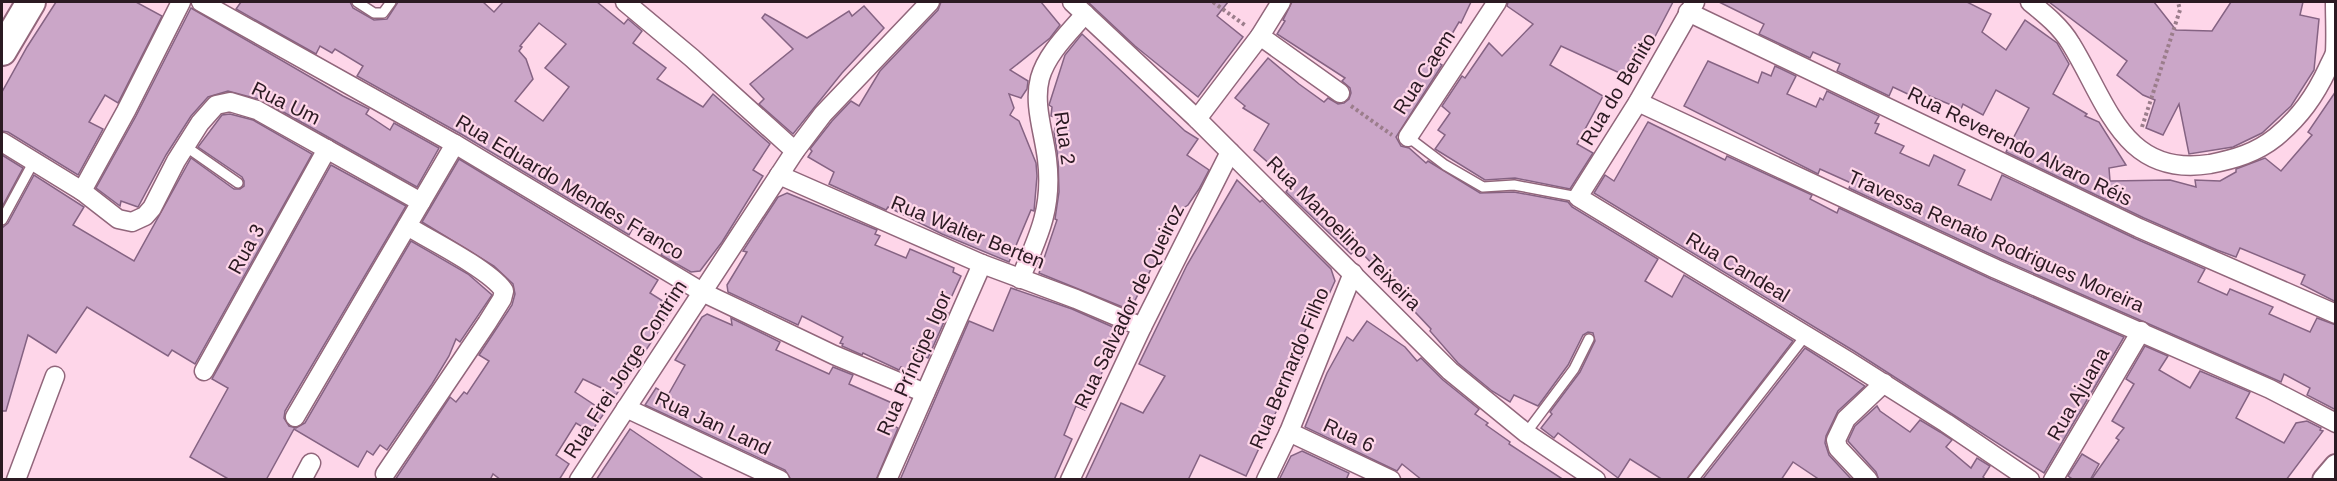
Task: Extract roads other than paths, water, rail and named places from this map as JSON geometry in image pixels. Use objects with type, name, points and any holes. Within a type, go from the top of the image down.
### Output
[{"type":"main road","points":[[2,51],[31,2]]},
{"type":"street","points":[[82,191],[137,90],[181,2]]},
{"type":"street","name":"Rua Eduardo Mendes Franco","points":[[201,2],[455,144],[702,292],[834,354],[925,393]]},
{"type":"street","points":[[625,2],[692,58],[795,151]]},
{"type":"street","name":"Rua Frei Jorge Contrim","points":[[579,480],[795,151],[823,114],[930,2]]},
{"type":"street","points":[[1197,118],[1260,36],[1281,2]]},
{"type":"street","name":"Rua Caem","points":[[1408,137],[1497,2]]},
{"type":"street","points":[[2030,2],[2054,22],[2070,42],[2122,132],[2136,148],[2163,162],[2201,165],[2252,153],[2270,142],[2301,114],[2314,96],[2335,54],[2334,2]]},
{"type":"street","name":"Rua do Benito","points":[[1578,197],[1638,102],[1691,7]]},
{"type":"street","name":"Rua Reverendo Alvaro Réis","points":[[1691,7],[2139,228],[2336,314]]},
{"type":"street","name":"Rua Manoelino Teixeira","points":[[1078,8],[1197,118],[1450,371],[1526,433],[1596,480]]},
{"type":"street","name":"Rua 2","points":[[1020,279],[1044,223],[1048,192],[1048,161],[1038,108],[1040,80],[1050,57],[1078,8]]},
{"type":"street","points":[[1260,36],[1340,93]]},
{"type":"street","name":"Rua Um","points":[[2,142],[82,191],[118,219],[127,222],[139,220],[152,208],[185,146],[212,108],[230,102],[257,110],[421,202]]},
{"type":"street","name":"Travessa Renato Rodrigues Moreira","points":[[1638,102],[1985,264],[2270,389],[2336,423]]},
{"type":"street","points":[[295,417],[455,144]]},
{"type":"street","name":"Rua 3","points":[[204,371],[327,149]]},
{"type":"street","name":"Rua Salvador de Queiroz","points":[[1070,480],[1142,327],[1230,152]]},
{"type":"street","name":"Rua Walter Berten","points":[[779,175],[982,264],[1076,299],[1142,327]]},
{"type":"street","name":"Rua Candeal","points":[[1578,197],[1806,334],[2030,480]]},
{"type":"street","points":[[385,474],[492,316],[504,291],[467,262],[407,226]]},
{"type":"street","name":"Rua Príncipe Igor","points":[[887,480],[982,264]]},
{"type":"street","name":"Rua Bernardo Filho","points":[[1266,480],[1289,432],[1353,273]]},
{"type":"street","name":"Rua Ajuana","points":[[2053,480],[2141,331]]},
{"type":"street","points":[[16,480],[55,376]]},
{"type":"street","points":[[1869,480],[1838,448],[1836,440],[1846,419],[1884,383]]},
{"type":"street","name":"Rua Jan Land","points":[[626,408],[780,480]]},
{"type":"street","name":"Rua 6","points":[[1289,432],[1391,480]]},
{"type":"street","points":[[302,480],[311,463]]},
{"type":"lane","points":[[357,2],[374,13],[383,13],[391,2]]},
{"type":"lane","name":"Rua Candeal","points":[[1408,137],[1445,165],[1483,187],[1514,185],[1578,197]]},
{"type":"lane","points":[[185,146],[238,183]]},
{"type":"lane","points":[[2,220],[34,161]]},
{"type":"lane","points":[[1693,480],[1806,334]]},
{"type":"lane","points":[[1526,433],[1574,369],[1589,339]]}]
